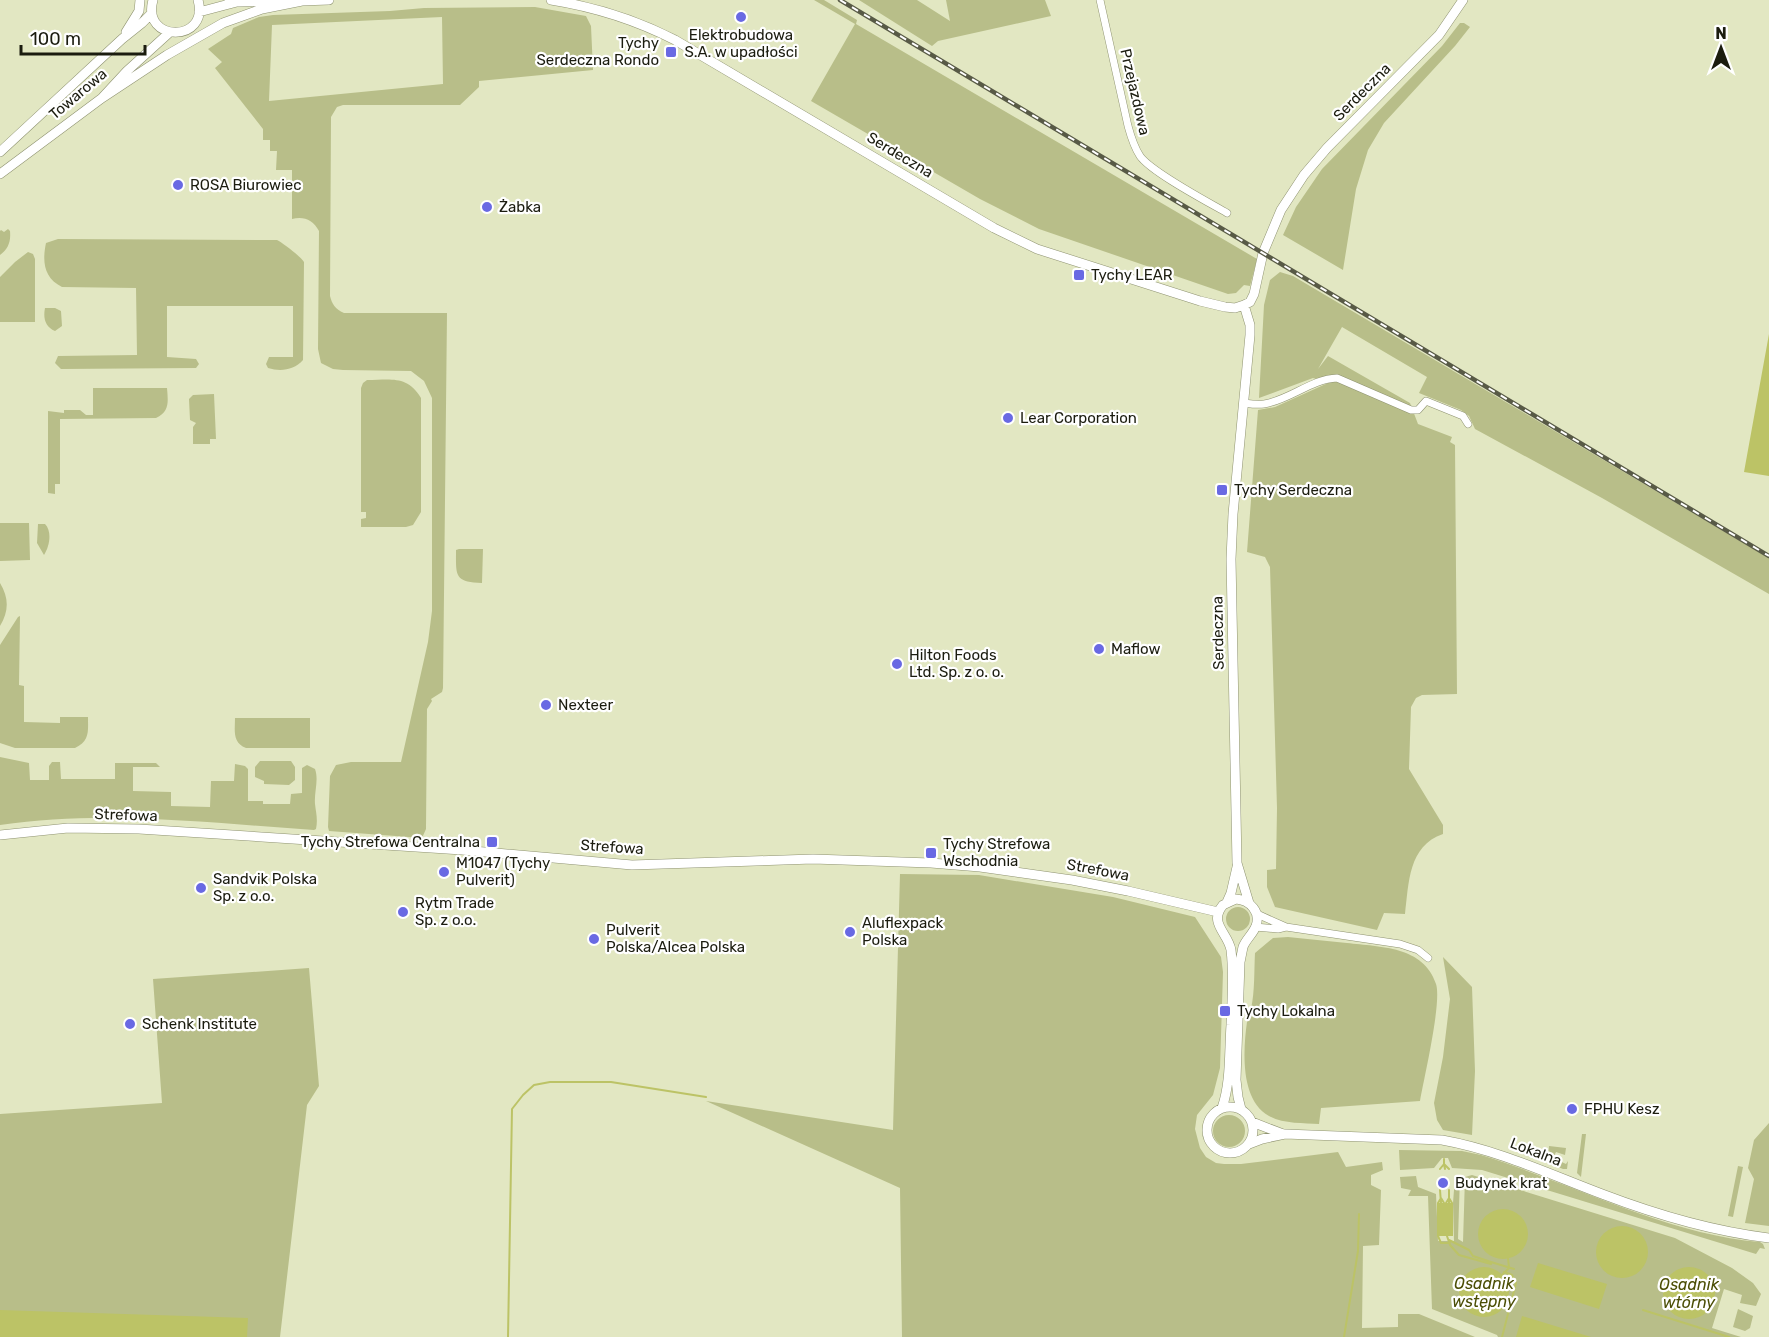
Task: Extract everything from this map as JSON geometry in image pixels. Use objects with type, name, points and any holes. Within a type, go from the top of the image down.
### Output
[{"type":"street","points":[[122,39],[139,10],[140,0]]},
{"type":"street","points":[[153,0],[152,13],[156,23],[170,32]]},
{"type":"street","points":[[198,0],[199,12],[234,1],[329,0]]},
{"type":"street","points":[[102,98],[223,22],[262,9],[307,0]]},
{"type":"street","name":"Serdeczna","points":[[551,0],[583,5],[628,19],[675,40],[994,228],[1030,246],[1200,301],[1235,308],[1250,302],[1254,294],[1263,253],[1281,210],[1304,175],[1327,148],[1439,35],[1463,0]]},
{"type":"street","name":"Przejazdowa","points":[[1100,0],[1132,143],[1141,159],[1227,213]]},
{"type":"street","name":"Towarowa","points":[[0,174],[102,98],[127,71],[170,32],[176,33],[189,29],[198,19],[199,12]]},
{"type":"street","name":"Towarowa","points":[[0,152],[152,13]]},
{"type":"street","name":"Serdeczna","points":[[1227,902],[1237,863],[1231,547],[1250,325],[1244,305]]},
{"type":"street","points":[[1244,403],[1261,405],[1269,403],[1325,379],[1337,378],[1411,410],[1418,410],[1426,401],[1463,416],[1468,424]]},
{"type":"street","name":"Strefowa","points":[[0,835],[68,828],[149,830],[462,850],[632,865],[813,859],[931,863],[980,867],[1072,880],[1218,912]]},
{"type":"street","name":"Serdeczna","points":[[1237,863],[1249,903]]},
{"type":"street","points":[[1222,1108],[1226,1097],[1228,1074],[1232,984],[1231,948],[1227,936],[1217,923],[1218,912],[1227,902],[1236,899],[1249,903],[1257,914],[1286,927],[1400,944],[1418,950],[1428,958]]},
{"type":"street","points":[[1241,1109],[1236,1080],[1240,962],[1243,947],[1255,927],[1257,914]]},
{"type":"street","points":[[1255,927],[1278,929],[1286,927]]},
{"type":"street","points":[[1227,936],[1238,939],[1249,936]]},
{"type":"street","points":[[1222,1108],[1241,1109],[1247,1113],[1252,1122],[1254,1131],[1249,1144],[1239,1152],[1219,1151],[1207,1135],[1211,1116],[1222,1108]]},
{"type":"street","name":"Lokalna","points":[[1252,1122],[1285,1134]]},
{"type":"street","name":"Lokalna","points":[[1249,1144],[1285,1134],[1442,1140],[1460,1143],[1515,1160],[1656,1214],[1718,1230],[1769,1238]]},
{"type":"shaded area","points":[[814,0],[824,0],[857,20],[856,24],[1257,259],[1250,286],[1244,285],[1236,293],[1228,294],[1039,229],[980,199],[811,101],[855,24]]},
{"type":"shaded area","points":[[859,0],[917,0],[950,21],[946,0],[1045,0],[1051,16],[938,41],[932,46]]},
{"type":"shaded area","points":[[535,7],[586,16],[591,26],[593,70],[479,81],[479,87],[460,105],[343,105],[337,107],[331,117],[330,296],[333,304],[344,313],[447,313],[443,688],[442,692],[431,699],[427,709],[426,829],[422,838],[329,831],[328,827],[330,776],[336,765],[351,762],[401,762],[428,642],[432,611],[432,398],[424,381],[411,371],[343,370],[333,369],[321,363],[318,349],[319,231],[308,220],[292,219],[292,170],[276,170],[277,151],[270,151],[270,140],[263,140],[263,129],[215,68],[222,62],[208,49],[231,34],[233,28],[259,17],[424,8]],"holes":[[[442,17],[443,84],[269,101],[272,25]]]},
{"type":"shaded area","points":[[1460,23],[1470,27],[1384,123],[1368,150],[1356,189],[1343,270],[1283,235],[1296,207],[1322,169],[1442,46]]},
{"type":"shaded area","points":[[8,229],[10,231],[9,242],[0,255],[0,231],[4,232]]},
{"type":"shaded area","points":[[58,239],[277,240],[304,262],[303,360],[296,366],[282,370],[268,368],[266,364],[269,357],[293,357],[293,306],[167,306],[167,357],[196,359],[199,364],[196,368],[61,369],[55,363],[58,356],[137,355],[136,288],[62,287],[48,274],[44,257],[46,243]]},
{"type":"shaded area","points":[[28,252],[33,254],[35,259],[35,322],[0,322],[0,277]]},
{"type":"shaded area","points":[[1280,272],[1293,276],[1769,558],[1769,594],[1602,498],[1475,429],[1469,416],[1461,410],[1419,393],[1427,377],[1342,327],[1318,369],[1328,356],[1410,403],[1418,424],[1452,437],[1450,442],[1455,445],[1457,694],[1422,695],[1416,698],[1411,707],[1409,769],[1443,825],[1443,834],[1431,840],[1417,856],[1412,867],[1405,914],[1384,913],[1377,930],[1275,907],[1267,887],[1267,870],[1276,869],[1277,808],[1270,567],[1265,557],[1247,552],[1258,410],[1275,407],[1328,383],[1313,378],[1259,398],[1264,305],[1270,280]]},
{"type":"shaded area","points":[[45,308],[55,308],[61,311],[62,326],[55,331],[46,322]]},
{"type":"shaded area","points":[[367,380],[404,382],[410,385],[421,398],[421,512],[413,525],[361,527],[361,519],[366,518],[366,512],[361,512],[361,388]]},
{"type":"shaded area","points":[[93,388],[167,388],[167,406],[164,413],[156,418],[60,419],[60,484],[55,484],[55,494],[48,493],[48,411],[64,413],[64,410],[80,410],[86,415],[93,415]]},
{"type":"shaded area","points":[[214,394],[216,439],[210,439],[210,444],[193,444],[193,427],[196,423],[190,420],[189,399],[193,395]]},
{"type":"shaded area","points":[[0,523],[29,523],[30,560],[0,561]]},
{"type":"shaded area","points":[[38,524],[45,524],[49,531],[49,543],[44,555],[37,543]]},
{"type":"shaded area","points":[[483,549],[482,583],[466,581],[458,576],[456,550]]},
{"type":"shaded area","points":[[0,583],[7,605],[0,626]]},
{"type":"shaded area","points":[[20,616],[19,685],[24,686],[24,722],[60,723],[60,717],[88,717],[86,739],[75,748],[15,748],[0,743],[0,645]]},
{"type":"shaded area","points":[[235,718],[310,718],[310,748],[246,748],[236,739]]},
{"type":"shaded area","points":[[0,757],[29,763],[30,780],[49,780],[49,766],[52,762],[60,762],[61,779],[115,779],[115,763],[156,763],[160,767],[133,767],[133,791],[171,792],[171,806],[210,807],[211,781],[234,781],[235,764],[248,769],[248,801],[263,801],[263,804],[290,804],[291,794],[302,793],[302,768],[307,765],[315,769],[316,773],[316,829],[118,818],[79,818],[0,825]]},
{"type":"shaded area","points":[[260,761],[291,761],[295,767],[295,780],[289,785],[264,784],[264,781],[255,777],[255,767]]},
{"type":"shaded area","points":[[900,874],[979,875],[1113,897],[1195,917],[1221,957],[1223,972],[1220,1068],[1213,1095],[1197,1115],[1195,1129],[1200,1148],[1206,1157],[1216,1163],[1241,1164],[1338,1152],[1346,1167],[1382,1162],[1383,1170],[1371,1175],[1371,1185],[1381,1190],[1379,1245],[1363,1246],[1362,1328],[1398,1327],[1398,1314],[1419,1314],[1475,1337],[902,1337],[900,1188],[706,1101],[893,1130]]},
{"type":"shaded area","points":[[1238,907],[1247,910],[1250,919],[1247,928],[1238,931],[1229,928],[1226,919],[1229,910]]},
{"type":"shaded area","points":[[1288,937],[1399,951],[1422,962],[1430,971],[1436,984],[1437,1007],[1420,1101],[1321,1108],[1319,1124],[1281,1120],[1269,1116],[1260,1109],[1248,1087],[1245,1060],[1247,1022],[1253,995],[1255,953],[1273,938]]},
{"type":"shaded area","points":[[1443,957],[1472,987],[1475,1071],[1472,1135],[1443,1130],[1437,1120],[1434,1103],[1443,1057],[1450,999]]},
{"type":"shaded area","points":[[309,968],[319,1086],[307,1105],[280,1337],[0,1337],[0,1114],[162,1103],[153,979]]},
{"type":"shaded area","points":[[1229,1115],[1240,1120],[1245,1131],[1240,1142],[1229,1147],[1218,1142],[1213,1131],[1218,1120]]},
{"type":"shaded area","points":[[1769,1123],[1769,1226],[1745,1223],[1754,1179],[1748,1168],[1754,1140]]},
{"type":"shaded area","points":[[1582,1134],[1586,1134],[1581,1177],[1577,1173]]},
{"type":"shaded area","points":[[1549,1146],[1566,1148],[1565,1155],[1556,1152],[1553,1158],[1566,1164],[1568,1161],[1567,1169],[1548,1163]]},
{"type":"shaded area","points":[[1399,1150],[1462,1151],[1481,1155],[1654,1218],[1724,1237],[1760,1242],[1765,1249],[1760,1248],[1756,1254],[1482,1170],[1452,1168],[1448,1158],[1442,1158],[1434,1168],[1400,1170]]},
{"type":"shaded area","points":[[1738,1166],[1743,1167],[1733,1217],[1728,1216]]},
{"type":"shaded area","points":[[1472,1175],[1675,1238],[1732,1268],[1753,1283],[1761,1294],[1756,1306],[1740,1303],[1742,1295],[1724,1289],[1712,1328],[1741,1337],[1498,1337],[1432,1309],[1428,1196],[1408,1196],[1411,1190],[1401,1188],[1400,1177],[1416,1176],[1418,1187],[1436,1194],[1438,1241],[1454,1241],[1455,1177],[1460,1176],[1458,1239],[1463,1242],[1465,1177]]},
{"type":"shaded area","points":[[1738,1309],[1753,1316],[1750,1328],[1745,1331],[1733,1327]]},
{"type":"water","points":[[1769,334],[1769,476],[1744,472]]},
{"type":"water","points":[[1437,1203],[1453,1203],[1453,1236],[1437,1236]]},
{"type":"water","name":"Osadnik wstępny","points":[[1503,1209],[1521,1216],[1528,1234],[1521,1252],[1503,1259],[1485,1252],[1478,1234],[1485,1216]]},
{"type":"water","name":"Osadnik wtórny","points":[[1622,1226],[1632,1228],[1640,1234],[1646,1242],[1648,1252],[1646,1262],[1640,1270],[1632,1276],[1622,1278],[1612,1276],[1604,1270],[1598,1262],[1596,1252],[1598,1242],[1604,1234],[1612,1228]]},
{"type":"water","points":[[1538,1263],[1607,1284],[1599,1309],[1530,1287]]},
{"type":"water","name":"Osadnik wstępny","points":[[1489,1267],[1502,1274],[1508,1282],[1508,1302],[1502,1310],[1494,1316],[1479,1317],[1466,1310],[1460,1302],[1459,1287],[1466,1274],[1474,1268]]},
{"type":"water","name":"Osadnik wtórny","points":[[1689,1267],[1699,1269],[1707,1275],[1713,1283],[1715,1293],[1713,1303],[1707,1311],[1699,1317],[1689,1319],[1679,1317],[1671,1311],[1665,1303],[1663,1293],[1665,1283],[1671,1275],[1679,1269]]},
{"type":"water","points":[[0,1310],[248,1318],[247,1337],[0,1337]]},
{"type":"water","points":[[1522,1316],[1591,1337],[1516,1337]]},
{"type":"waterway","points":[[508,1337],[512,1109],[523,1095],[534,1085],[550,1082],[611,1082],[706,1097]]},
{"type":"waterway","points":[[1440,1169],[1444,1164],[1444,1159]]},
{"type":"waterway","points":[[1445,1169],[1444,1164],[1449,1169]]},
{"type":"waterway","points":[[1440,1190],[1441,1203]]},
{"type":"waterway","points":[[1449,1190],[1449,1203]]},
{"type":"waterway","points":[[1438,1203],[1441,1198],[1444,1203]]},
{"type":"waterway","points":[[1446,1203],[1449,1198],[1452,1203]]},
{"type":"waterway","points":[[1344,1337],[1358,1251],[1359,1214]]},
{"type":"waterway","points":[[1438,1236],[1441,1243],[1450,1243]]},
{"type":"waterway","points":[[1447,1236],[1450,1245],[1459,1255],[1491,1264],[1491,1262],[1473,1256],[1469,1250],[1449,1240]]},
{"type":"waterway","points":[[1502,1275],[1509,1268],[1508,1258]]},
{"type":"waterway","points":[[1491,1262],[1514,1269]]},
{"type":"waterway","points":[[1502,1337],[1516,1283],[1512,1275],[1504,1272]]},
{"type":"waterway","points":[[1643,1310],[1729,1337]]},
{"type":"railway","points":[[840,0],[1769,556]]},
{"type":"place","name":"Elektrobudowa S.A. w upadłości","points":[[741,17]]},
{"type":"place","name":"Tychy Serdeczna Rondo","points":[[671,52]]},
{"type":"place","name":"ROSA Biurowiec","points":[[178,185]]},
{"type":"place","name":"Żabka","points":[[487,207]]},
{"type":"place","name":"Tychy LEAR","points":[[1079,275]]},
{"type":"place","name":"Lear Corporation","points":[[1008,418]]},
{"type":"place","name":"Tychy Serdeczna","points":[[1222,490]]},
{"type":"place","name":"Maflow","points":[[1099,649]]},
{"type":"place","name":"Hilton Foods Ltd. Sp. z o. o.","points":[[897,664]]},
{"type":"place","name":"Nexteer","points":[[546,705]]},
{"type":"place","name":"Tychy Strefowa Centralna","points":[[492,842]]},
{"type":"place","name":"Tychy Strefowa Wschodnia","points":[[931,853]]},
{"type":"place","name":"M1047 (Tychy Pulverit)","points":[[444,872]]},
{"type":"place","name":"Sandvik Polska Sp. z o.o.","points":[[201,888]]},
{"type":"place","name":"Rytm Trade Sp. z o.o.","points":[[403,912]]},
{"type":"place","name":"Aluflexpack Polska","points":[[850,932]]},
{"type":"place","name":"Pulverit Polska/Alcea Polska","points":[[594,939]]},
{"type":"place","name":"Tychy Lokalna","points":[[1225,1011]]},
{"type":"place","name":"Schenk Institute","points":[[130,1024]]},
{"type":"place","name":"FPHU Kesz","points":[[1572,1109]]},
{"type":"place","name":"Budynek krat","points":[[1443,1183]]}]
